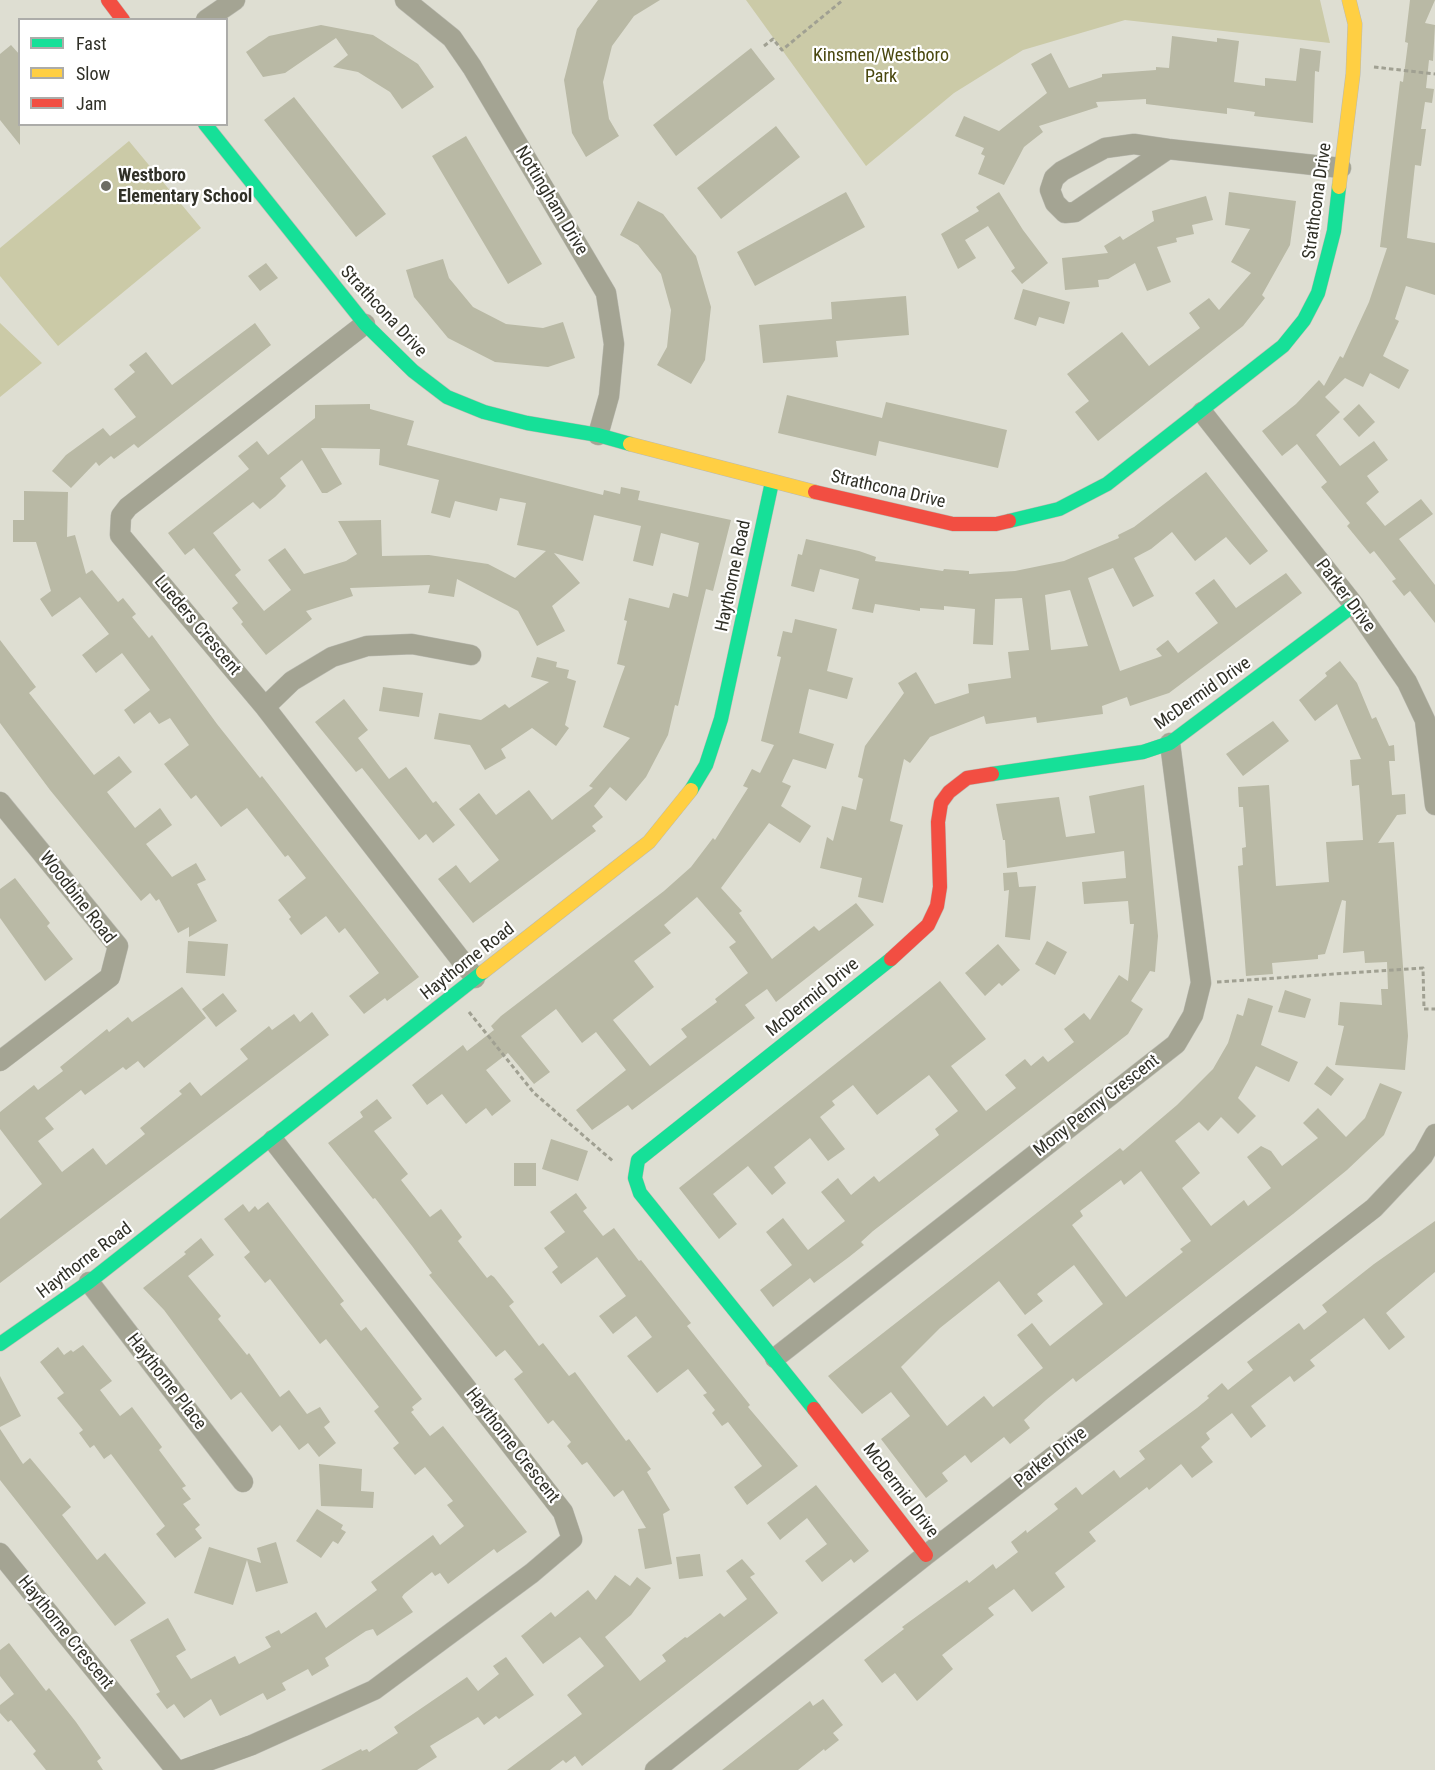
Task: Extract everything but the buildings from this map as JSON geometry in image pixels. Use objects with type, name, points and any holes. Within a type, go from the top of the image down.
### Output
[{"type":"street","points":[[108,0],[122,18]]},
{"type":"street","points":[[209,18],[235,0]]},
{"type":"street","name":"Nottingham Drive","points":[[405,0],[452,38],[472,67],[606,292],[614,344],[609,396],[598,435]]},
{"type":"street","name":"Strathcona Drive","points":[[207,126],[365,324],[413,371],[447,397],[483,412],[527,423],[598,435],[772,482],[953,524],[996,524],[1059,509],[1107,484],[1202,412],[1283,346],[1304,320],[1318,293],[1327,267],[1341,168],[1353,74],[1354,24],[1349,0]]},
{"type":"street","points":[[1168,149],[1075,212],[1065,213],[1055,203],[1050,190],[1054,178],[1062,171],[1105,148],[1134,144],[1341,168]]},
{"type":"street","name":"Lueders Crescent","points":[[365,324],[128,507],[121,516],[120,534],[265,707],[476,978]]},
{"type":"street","name":"Parker Drive","points":[[1202,412],[1354,605],[1407,682],[1425,720],[1435,805]]},
{"type":"street","name":"Haythorne Road","points":[[0,1344],[88,1282],[273,1140],[649,842],[683,802],[706,765],[721,719],[772,482]]},
{"type":"street","name":"McDermid Drive","points":[[926,1555],[775,1358],[640,1193],[635,1178],[638,1160],[913,941],[928,925],[937,906],[940,887],[938,822],[941,803],[949,792],[967,778],[1143,752],[1170,743],[1354,605]]},
{"type":"street","points":[[265,707],[292,681],[332,657],[367,646],[411,644],[471,656]]},
{"type":"street","name":"Mony Penny Crescent","points":[[775,1358],[1176,1044],[1193,1015],[1201,983],[1170,743]]},
{"type":"street","name":"Woodbine Road","points":[[0,802],[118,946],[110,977],[0,1061]]},
{"type":"street","name":"Parker Drive","points":[[655,1770],[926,1555],[1374,1208],[1423,1156],[1435,1134]]},
{"type":"street","name":"Haythorne Crescent","points":[[183,1770],[252,1745],[374,1690],[532,1572],[572,1539],[563,1512],[273,1140]]},
{"type":"street","name":"Haythorne Place","points":[[88,1282],[243,1482]]},
{"type":"street","name":"Haythorne Crescent","points":[[0,1553],[176,1770]]},
{"type":"path","points":[[764,46],[773,39],[782,50],[843,0]]},
{"type":"path","points":[[1371,67],[1435,74]]},
{"type":"path","points":[[1201,983],[1423,968],[1424,1009],[1435,1010]]},
{"type":"path","points":[[466,1008],[534,1093],[618,1165]]},
{"type":"green space","name":"Kinsmen/Westboro Park","points":[[746,0],[1320,0],[1330,43],[1125,20],[1023,50],[954,93],[866,166]]},
{"type":"green space","points":[[129,141],[201,228],[58,346],[0,276],[0,248]]},
{"type":"green space","points":[[0,323],[42,363],[0,397]]},
{"type":"traffic: fast","points":[[207,126],[365,324],[413,371],[447,397],[484,412],[527,423],[598,435],[630,444]]},
{"type":"traffic: fast","points":[[1009,521],[1059,509],[1107,484],[1283,346],[1304,320],[1318,293],[1334,231],[1339,187]]},
{"type":"traffic: fast","points":[[691,790],[706,765],[721,719],[772,482]]},
{"type":"traffic: fast","points":[[992,774],[1143,752],[1170,743],[1354,605]]},
{"type":"traffic: fast","points":[[814,1409],[640,1193],[635,1178],[638,1160],[891,959]]},
{"type":"traffic: fast","points":[[0,1344],[89,1282],[483,972]]},
{"type":"traffic: slow","points":[[1339,187],[1353,74],[1355,24],[1349,0]]},
{"type":"traffic: slow","points":[[630,444],[815,492]]},
{"type":"traffic: slow","points":[[483,972],[649,842],[691,790]]},
{"type":"traffic: jam","points":[[108,0],[122,18]]},
{"type":"traffic: jam","points":[[815,492],[953,524],[996,524],[1009,521]]},
{"type":"traffic: jam","points":[[891,959],[928,925],[937,906],[940,887],[938,822],[941,803],[949,792],[967,778],[992,774]]},
{"type":"traffic: jam","points":[[814,1409],[926,1555]]},
{"type":"place","name":"Westboro Elementary School","points":[[106,186]]}]
